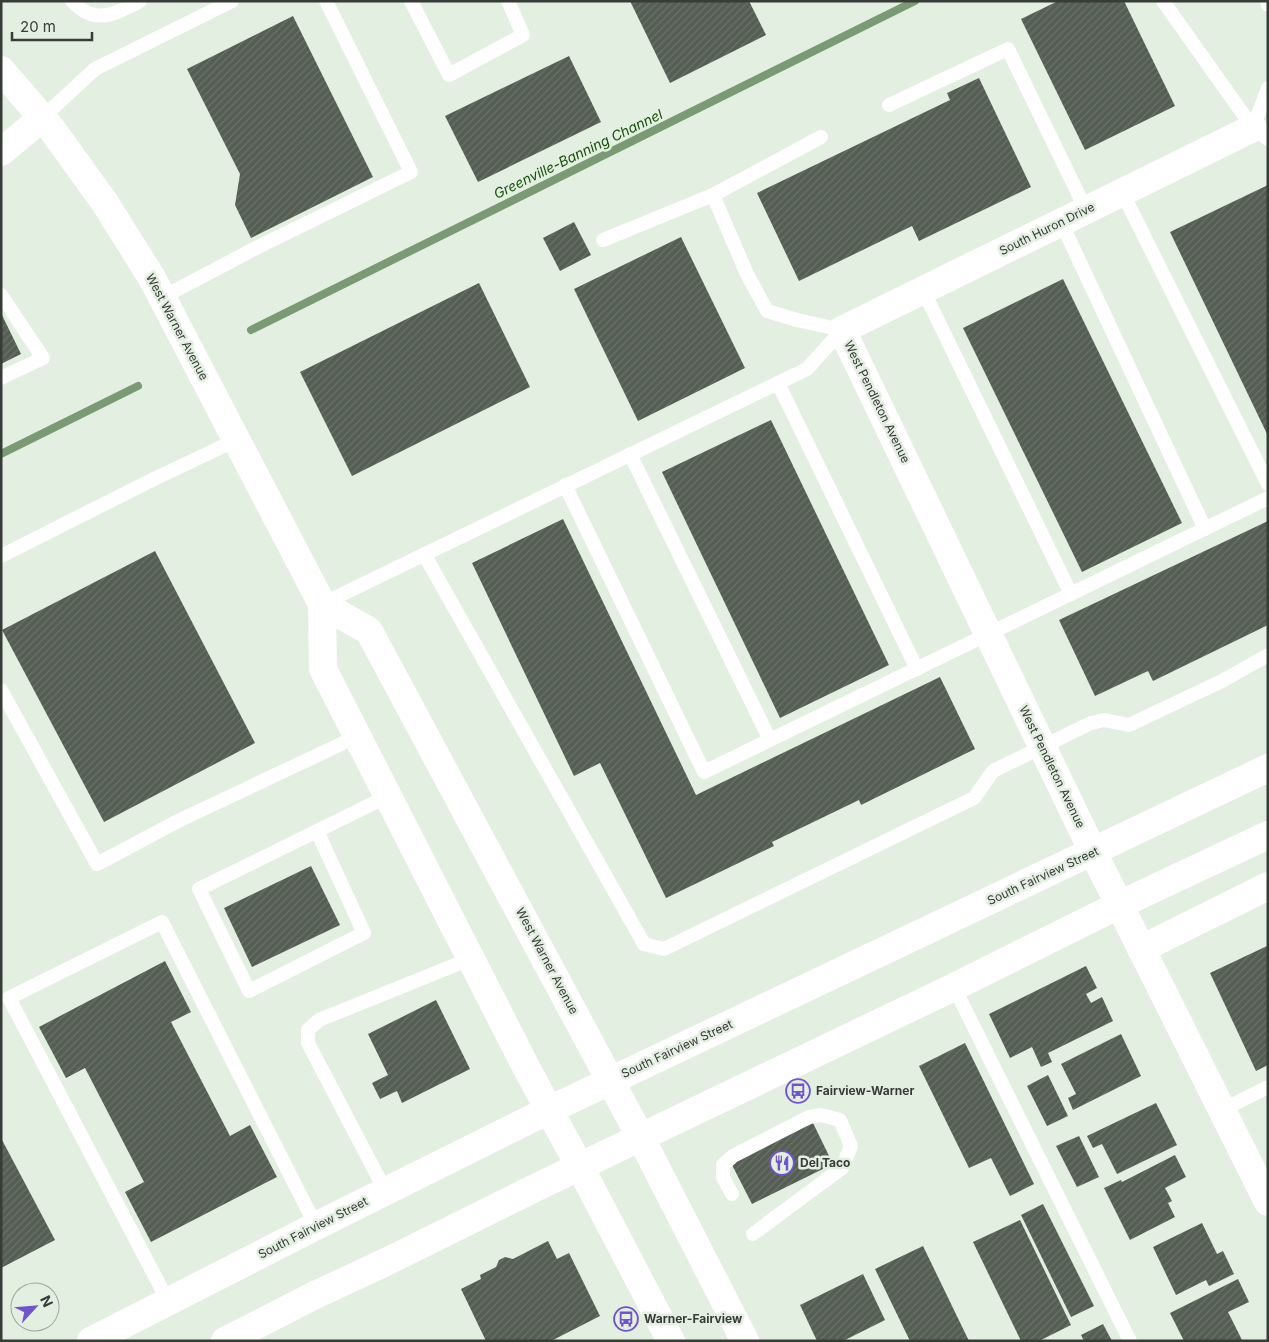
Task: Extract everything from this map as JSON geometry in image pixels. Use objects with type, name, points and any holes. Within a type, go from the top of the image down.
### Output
[{"type":"main road","name":"West Warner Avenue","points":[[1,70],[51,128],[105,203],[152,278],[322,604],[323,669],[470,959],[671,1341]]},
{"type":"main road","points":[[1,152],[42,118]]},
{"type":"main road","name":"South Huron Drive","points":[[842,330],[1122,192],[1260,133]]},
{"type":"main road","name":"West Pendleton Avenue","points":[[842,330],[1093,852],[1268,1202]]},
{"type":"main road","name":"West Warner Avenue","points":[[322,604],[369,631],[611,1080],[745,1341]]},
{"type":"main road","name":"South Fairview Street","points":[[91,1341],[549,1110],[1268,768]]},
{"type":"main road","points":[[225,1341],[580,1166],[954,987],[1119,905],[1268,835]]},
{"type":"main road","points":[[1141,949],[1268,886]]},
{"type":"lane","points":[[72,1],[82,10],[95,16],[109,15],[140,1]]},
{"type":"lane","points":[[42,118],[95,70],[232,1]]},
{"type":"lane","points":[[162,298],[256,248],[410,172],[326,1]]},
{"type":"lane","points":[[411,1],[449,75],[523,35],[508,1]]},
{"type":"lane","points":[[1163,1],[1260,133]]},
{"type":"lane","points":[[889,106],[1008,49],[1086,210]]},
{"type":"lane","points":[[1260,133],[1268,88]]},
{"type":"lane","points":[[603,240],[713,195],[820,137]]},
{"type":"lane","points":[[1122,192],[1268,484]]},
{"type":"lane","points":[[322,604],[807,369],[842,330],[767,311],[747,274],[713,195]]},
{"type":"lane","points":[[1061,222],[1205,529]]},
{"type":"lane","points":[[923,290],[1072,594]]},
{"type":"lane","points":[[1,295],[43,358],[1,378]]},
{"type":"lane","points":[[778,383],[917,669]]},
{"type":"lane","points":[[1,556],[236,440]]},
{"type":"lane","points":[[630,454],[770,740]]},
{"type":"lane","points":[[566,485],[704,772],[1268,498]]},
{"type":"lane","points":[[424,554],[644,944],[664,949],[974,798],[993,771],[1091,723],[1104,720],[1129,725],[1222,681],[1268,655]]},
{"type":"lane","points":[[1,690],[97,864],[180,820],[358,736]]},
{"type":"lane","points":[[317,831],[364,934],[249,991],[199,889],[388,796]]},
{"type":"lane","points":[[168,1301],[9,998],[162,922],[316,1226]]},
{"type":"lane","points":[[386,1192],[308,1043],[308,1030],[319,1020],[470,959]]},
{"type":"lane","points":[[954,987],[1130,1341]]},
{"type":"lane","points":[[1222,1110],[1268,1087]]},
{"type":"lane","points":[[732,1194],[723,1177],[723,1165],[734,1156],[809,1117],[821,1115],[840,1120],[851,1146],[842,1168],[752,1234]]},
{"type":"building","points":[[630,1],[749,1],[766,35],[670,83]]},
{"type":"building","points":[[1058,1],[1124,1],[1175,106],[1085,150],[1021,19]]},
{"type":"building","points":[[293,16],[373,177],[251,238],[235,205],[240,174],[187,69]]},
{"type":"building","points":[[569,56],[601,122],[478,182],[445,116]]},
{"type":"building","points":[[979,78],[1031,187],[919,241],[912,226],[799,281],[757,193],[950,100],[947,93]]},
{"type":"building","points":[[1268,185],[1268,436],[1170,232]]},
{"type":"building","points":[[574,222],[591,255],[560,271],[543,238]]},
{"type":"building","points":[[681,237],[745,368],[638,421],[574,289]]},
{"type":"building","points":[[1063,279],[1182,523],[1082,572],[963,328]]},
{"type":"building","points":[[479,283],[530,387],[352,476],[300,372]]},
{"type":"building","points":[[1,313],[21,354],[1,364]]},
{"type":"building","points":[[771,420],[889,665],[780,718],[662,472]]},
{"type":"building","points":[[563,519],[696,795],[940,677],[975,749],[861,805],[859,800],[772,842],[774,846],[666,898],[600,763],[574,776],[472,563]]},
{"type":"building","points":[[1268,521],[1268,625],[1153,681],[1148,671],[1095,696],[1059,620]]},
{"type":"building","points":[[155,551],[255,743],[104,822],[2,630]]},
{"type":"building","points":[[311,866],[340,925],[252,967],[224,908]]},
{"type":"building","points":[[1267,946],[1268,1065],[1256,1071],[1210,973]]},
{"type":"building","points":[[165,961],[191,1012],[171,1022],[230,1136],[250,1125],[277,1177],[151,1242],[125,1192],[144,1182],[85,1068],[66,1078],[39,1027]]},
{"type":"building","points":[[1086,966],[1097,988],[1086,994],[1091,1003],[1102,997],[1113,1021],[1048,1053],[1052,1062],[1041,1067],[1032,1047],[1010,1058],[989,1014]]},
{"type":"building","points":[[436,1000],[470,1069],[402,1103],[397,1091],[380,1099],[372,1083],[388,1075],[368,1034]]},
{"type":"building","points":[[1121,1034],[1141,1076],[1073,1110],[1068,1098],[1076,1094],[1061,1064]]},
{"type":"building","points":[[965,1043],[1034,1184],[1010,1196],[991,1158],[969,1168],[919,1066]]},
{"type":"building","points":[[1048,1075],[1068,1116],[1047,1126],[1027,1086]]},
{"type":"building","points":[[1156,1103],[1177,1145],[1117,1174],[1102,1144],[1093,1148],[1087,1136]]},
{"type":"building","name":"Del Taco","points":[[813,1123],[833,1164],[752,1204],[731,1163]]},
{"type":"building","points":[[1079,1136],[1099,1177],[1077,1187],[1056,1146]]},
{"type":"building","points":[[1,1138],[55,1240],[1,1268]]},
{"type":"building","points":[[1175,1155],[1186,1177],[1165,1188],[1172,1201],[1168,1203],[1175,1217],[1130,1240],[1104,1188],[1121,1180],[1122,1182]]},
{"type":"building","points":[[1043,1204],[1094,1306],[1071,1317],[1021,1215]]},
{"type":"building","points":[[1020,1220],[1071,1325],[1039,1341],[1021,1341],[973,1242]]},
{"type":"building","points":[[1202,1223],[1217,1254],[1223,1251],[1234,1274],[1209,1286],[1206,1280],[1176,1295],[1153,1247]]},
{"type":"building","points":[[548,1241],[557,1259],[569,1253],[600,1316],[551,1341],[486,1341],[461,1289],[481,1279],[480,1275],[496,1267],[499,1260],[505,1257],[513,1259]]},
{"type":"building","points":[[923,1246],[969,1341],[910,1341],[875,1269]]},
{"type":"building","points":[[863,1274],[885,1320],[843,1341],[817,1341],[800,1305]]},
{"type":"building","points":[[1238,1279],[1249,1302],[1228,1312],[1242,1340],[1184,1341],[1170,1313]]},
{"type":"building","points":[[1103,1324],[1112,1341],[1084,1341],[1081,1335]]},
{"type":"waterway","name":"Greenville-Banning Channel","points":[[251,330],[915,1]]},
{"type":"waterway","name":"Greenville-Banning Channel","points":[[1,454],[138,386]]},
{"type":"place","name":"Fairview-Warner","points":[[798,1091]]},
{"type":"place","name":"Del Taco","points":[[782,1163]]},
{"type":"place","name":"Warner-Fairview","points":[[626,1319]]}]
